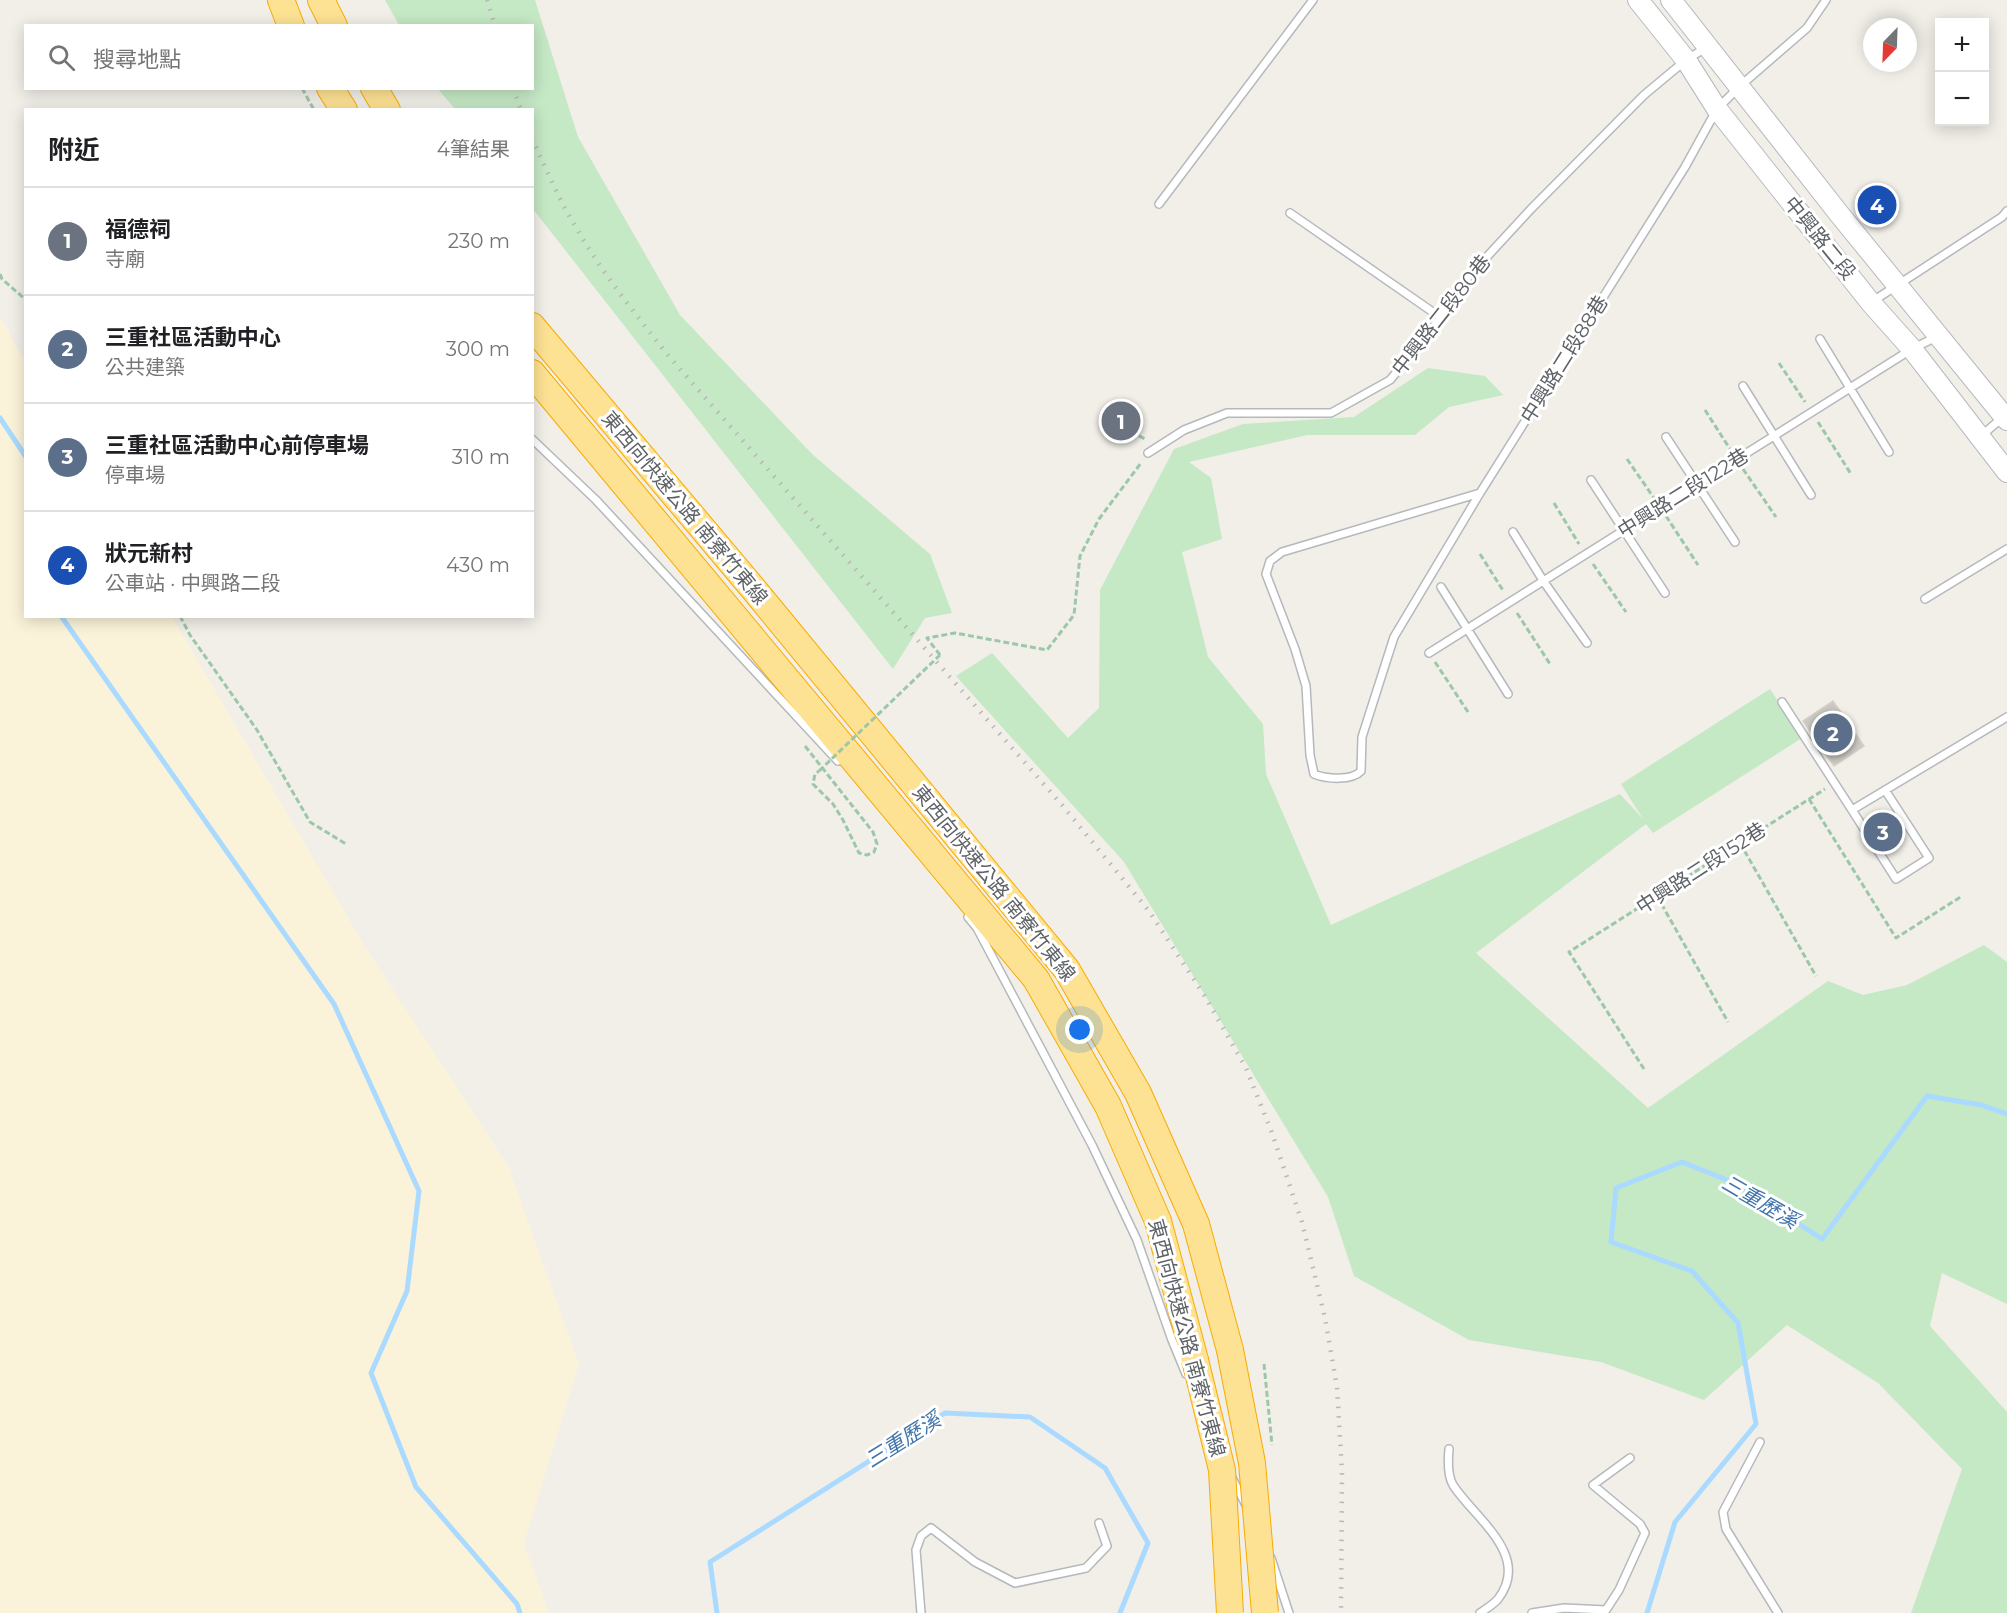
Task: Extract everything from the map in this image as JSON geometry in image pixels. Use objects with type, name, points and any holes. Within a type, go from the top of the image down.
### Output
[{"type":"highway","points":[[281,0],[290,24]]},
{"type":"highway","points":[[321,0],[333,24]]},
{"type":"highway","points":[[331,90],[343,108]]},
{"type":"highway","points":[[375,90],[386,108]]},
{"type":"highway","name":"東西向快速公路 南寮竹東線","points":[[534,328],[764,602],[1067,970],[1138,1094],[1196,1224],[1230,1350],[1252,1463],[1265,1613]]},
{"type":"highway","name":"東西向快速公路 南寮竹東線","points":[[534,375],[1036,979],[1108,1106],[1158,1221],[1192,1371],[1222,1470],[1230,1613]]},
{"type":"main road","name":"中興路二段","points":[[1638,0],[1686,60],[1717,109],[1871,303],[1912,349],[2007,472]]},
{"type":"main road","name":"中興路二段","points":[[1671,0],[1840,215],[2005,418]]},
{"type":"lane","points":[[1159,204],[1313,0]]},
{"type":"lane","name":"中興路二段88巷","points":[[1480,494],[1282,552],[1270,561],[1266,574],[1295,648],[1306,686],[1310,755],[1314,774],[1347,777],[1361,771],[1362,737],[1394,637],[1480,494],[1685,167],[1717,109],[1807,28],[1826,0]]},
{"type":"lane","name":"中興路二段80巷","points":[[1148,453],[1184,430],[1227,413],[1332,413],[1390,380],[1431,331],[1460,286],[1530,210],[1644,95],[1686,60],[1707,46]]},
{"type":"lane","points":[[1871,303],[2002,217],[2007,211]]},
{"type":"lane","points":[[1290,213],[1440,317]]},
{"type":"lane","name":"中興路二段122巷","points":[[1429,653],[1850,387],[1938,335]]},
{"type":"lane","points":[[1820,339],[1889,452]]},
{"type":"lane","points":[[1743,386],[1811,495]]},
{"type":"lane","points":[[1979,438],[2005,418]]},
{"type":"lane","points":[[1666,437],[1735,542]]},
{"type":"lane","points":[[534,441],[596,500],[841,763]]},
{"type":"lane","points":[[1591,480],[1665,593]]},
{"type":"lane","points":[[1513,532],[1544,582],[1587,643]]},
{"type":"lane","points":[[1925,599],[2007,549]]},
{"type":"lane","points":[[1441,587],[1508,694]]},
{"type":"lane","points":[[1782,702],[1896,879],[1929,858],[1885,790]]},
{"type":"lane","points":[[1852,810],[2007,717]]},
{"type":"lane","points":[[922,855],[930,864]]},
{"type":"lane","points":[[963,910],[977,928],[1092,1145],[1137,1240],[1172,1340],[1192,1371]]},
{"type":"lane","points":[[1194,1392],[1225,1465],[1264,1540],[1289,1613]]},
{"type":"lane","points":[[1760,1442],[1723,1512],[1726,1529],[1778,1613]]},
{"type":"lane","points":[[1449,1449],[1448,1463],[1452,1483],[1490,1529],[1506,1553],[1509,1568],[1505,1586],[1497,1600],[1480,1613]]},
{"type":"lane","points":[[1532,1613],[1564,1608],[1606,1610],[1619,1590],[1645,1533],[1640,1524],[1593,1485],[1630,1458]]},
{"type":"lane","points":[[921,1613],[916,1550],[921,1536],[932,1528],[975,1562],[1015,1583],[1086,1568],[1107,1546],[1099,1523]]},
{"type":"path","points":[[303,90],[313,108]]},
{"type":"path","points":[[0,274],[2,279],[24,298]]},
{"type":"path","points":[[1779,363],[1851,474]]},
{"type":"path","points":[[1705,410],[1776,517]]},
{"type":"path","points":[[792,710],[800,738],[873,832],[877,844],[874,852],[867,855],[859,853],[833,804],[813,784],[815,774],[819,771],[940,655],[927,638],[955,633],[1047,650],[1074,615],[1080,556],[1099,519],[1148,453]]},
{"type":"path","points":[[1628,459],[1698,565]]},
{"type":"path","points":[[1554,503],[1626,612]]},
{"type":"path","points":[[1480,554],[1550,664]]},
{"type":"path","points":[[181,618],[190,635],[257,730],[310,822],[346,843]]},
{"type":"path","points":[[1429,653],[1468,712]]},
{"type":"path","name":"中興路二段152巷","points":[[1644,1069],[1569,952],[1834,783]]},
{"type":"path","points":[[1809,799],[1896,938],[1962,896]]},
{"type":"path","points":[[1740,843],[1816,976]]},
{"type":"path","points":[[1657,896],[1728,1022]]},
{"type":"green space","points":[[385,0],[535,0],[578,137],[680,315],[813,455],[930,554],[952,613],[925,618],[893,669],[534,210],[534,108],[454,108],[439,90],[534,90],[534,24],[398,24]]},
{"type":"green space","points":[[1428,368],[1485,376],[1503,395],[1449,407],[1415,435],[1307,435],[1189,462],[1211,478],[1222,539],[1182,552],[1208,657],[1263,724],[1266,774],[1331,925],[1620,794],[1643,819],[1621,784],[1770,689],[1802,738],[1653,833],[1646,824],[1476,953],[1648,1108],[1828,981],[1863,995],[1907,985],[1984,945],[2007,962],[2007,1304],[1942,1273],[1930,1326],[2007,1412],[2007,1613],[1911,1613],[1962,1469],[1878,1383],[1787,1325],[1704,1400],[1601,1362],[1469,1340],[1354,1276],[1328,1197],[1124,862],[956,676],[992,653],[1068,738],[1099,708],[1100,590],[1174,449],[1243,424],[1354,417]]},
{"type":"sand","points":[[0,317],[24,360],[24,618],[173,618],[364,945],[508,1166],[579,1364],[524,1543],[549,1613],[0,1613]]},
{"type":"building","points":[[1833,701],[1864,746],[1834,766],[1803,721]]},
{"type":"waterway","points":[[0,418],[24,454]]},
{"type":"waterway","points":[[62,618],[334,1004],[419,1191],[407,1291],[371,1373],[416,1487],[517,1604],[520,1613]]},
{"type":"waterway","name":"三重歷溪","points":[[1647,1613],[1675,1522],[1756,1424],[1738,1323],[1692,1271],[1611,1242],[1616,1188],[1682,1162],[1737,1184],[1822,1239],[1927,1096],[1981,1105],[2007,1114]]},
{"type":"waterway","name":"三重歷溪","points":[[717,1613],[710,1562],[945,1413],[1030,1417],[1105,1468],[1148,1543],[1120,1613]]},
{"type":"railway","points":[[487,0],[494,24]]},
{"type":"railway","points":[[514,90],[520,108]]},
{"type":"railway","points":[[534,142],[570,218],[631,308],[666,353],[1062,805],[1149,911],[1204,995],[1246,1068],[1272,1133],[1302,1222],[1325,1318],[1337,1387],[1342,1472],[1341,1613]]},
{"type":"place","name":"狀元新村","points":[[1877,205]]},
{"type":"place","name":"福德祠","points":[[1121,421]]},
{"type":"place","name":"三重社區活動中心","points":[[1833,733]]},
{"type":"place","name":"三重社區活動中心前停車場","points":[[1883,832]]}]
